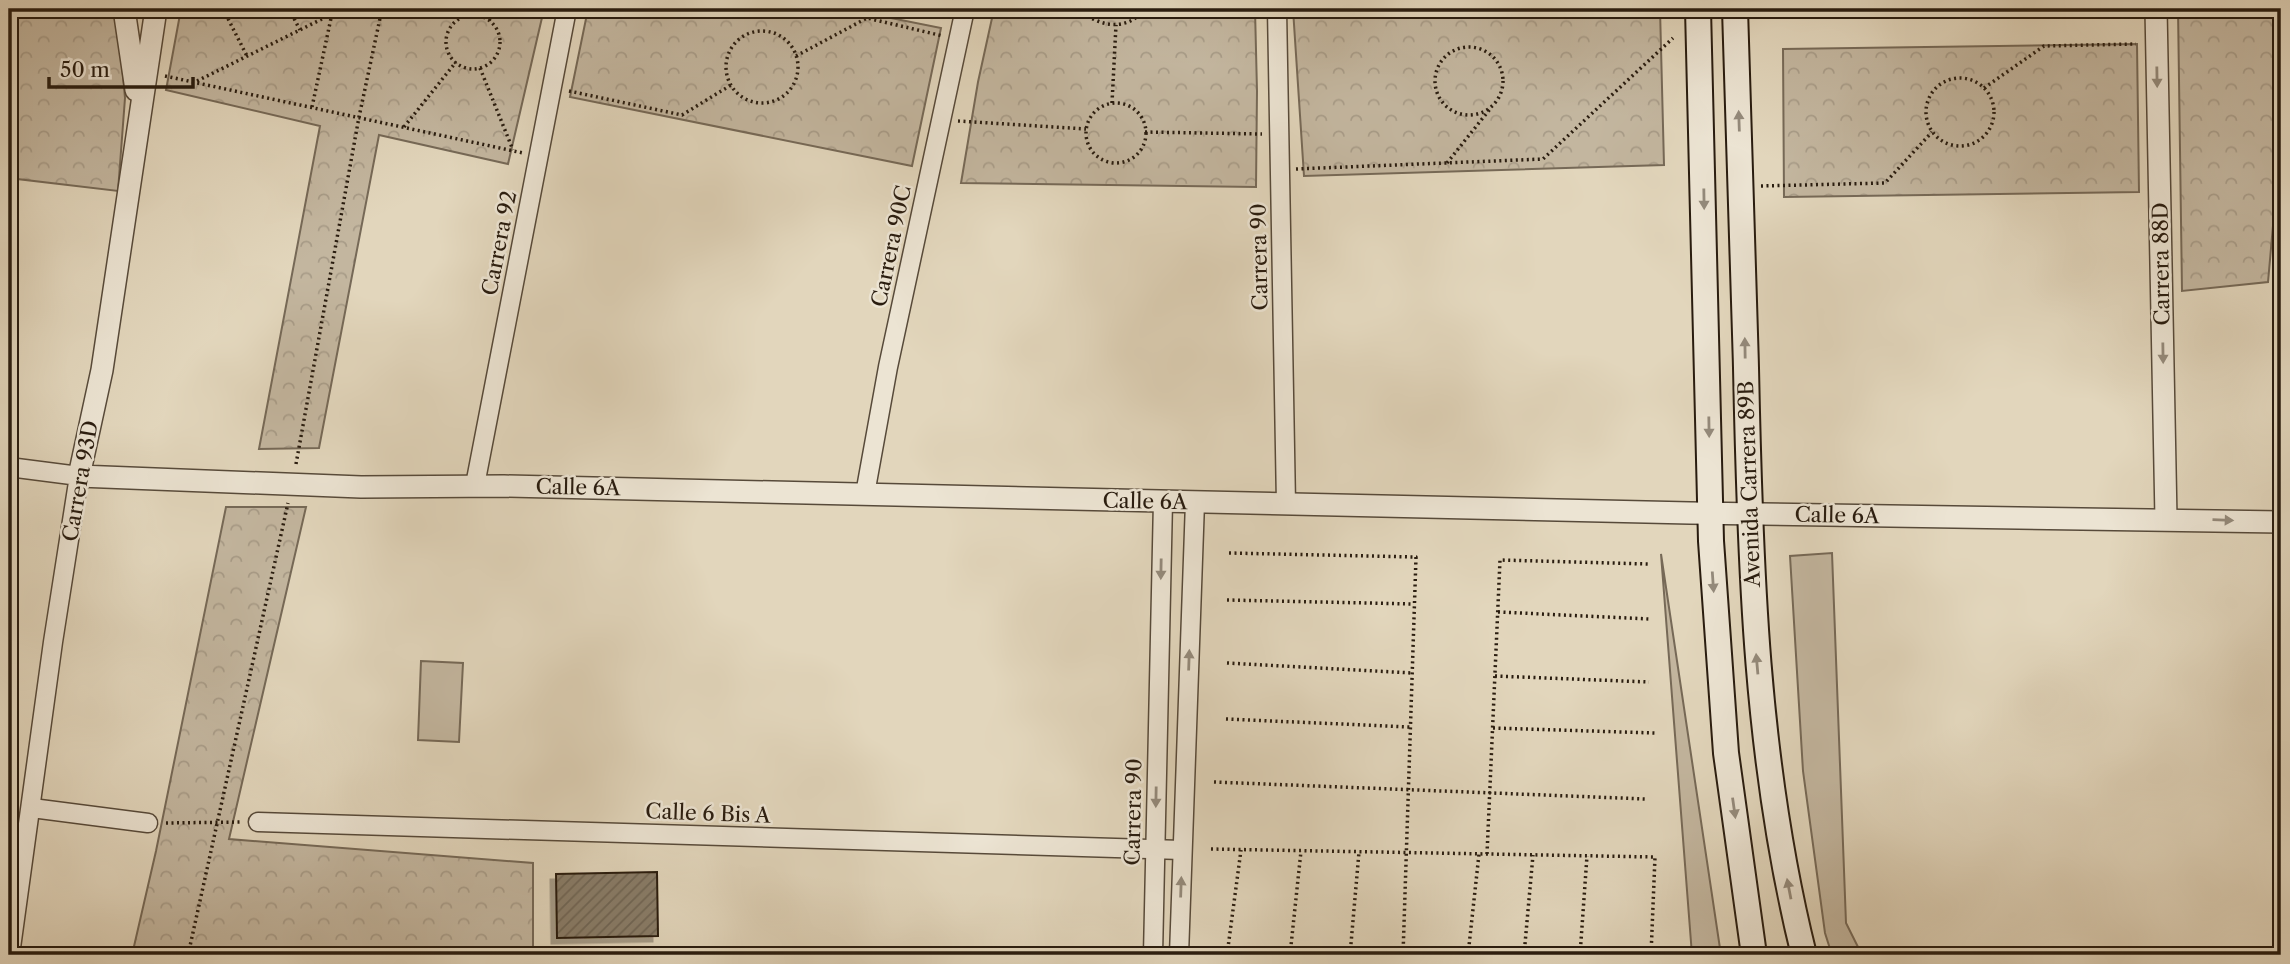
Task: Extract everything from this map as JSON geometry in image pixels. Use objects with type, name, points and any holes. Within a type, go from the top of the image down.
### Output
[{"type":"main road","name":"Avenida Carrera 89B","points":[[1698,9],[1710,514],[1716,625],[1726,753],[1754,955]]},
{"type":"main road","name":"Avenida Carrera 89B","points":[[1735,9],[1755,637],[1769,774],[1789,891],[1804,955]]},
{"type":"street","points":[[124,9],[139,113]]},
{"type":"street","name":"Carrera 93D","points":[[10,955],[51,654],[79,476],[102,370],[156,9]]},
{"type":"street","name":"Carrera 92","points":[[475,485],[567,9]]},
{"type":"street","name":"Carrera 90C","points":[[865,494],[888,367],[965,9]]},
{"type":"street","name":"Carrera 90","points":[[1277,9],[1286,504]]},
{"type":"street","name":"Carrera 88D","points":[[2156,9],[2165,519]]},
{"type":"street","name":"Calle 6A","points":[[9,467],[79,476],[361,487],[475,485],[1710,514],[2281,522]]},
{"type":"street","name":"Carrera 90","points":[[1153,955],[1163,501]]},
{"type":"street","points":[[1178,955],[1195,502]]},
{"type":"street","points":[[32,808],[148,823]]},
{"type":"street","name":"Calle 6 Bis A","points":[[258,822],[1182,850]]},
{"type":"path","points":[[223,9],[247,56]]},
{"type":"path","points":[[289,9],[300,30]]},
{"type":"path","points":[[459,9],[463,17]]},
{"type":"path","points":[[489,20],[499,9]]},
{"type":"path","points":[[1079,9],[1089,19],[1116,25],[1130,22],[1145,9]]},
{"type":"path","points":[[195,82],[300,30],[332,11]]},
{"type":"path","points":[[313,107],[332,11]]},
{"type":"path","points":[[481,16],[489,20],[499,34],[499,51],[494,59],[480,68],[471,69],[456,62],[447,47],[447,38],[455,22],[463,17],[481,16]]},
{"type":"path","points":[[796,56],[867,18],[958,40]]},
{"type":"path","points":[[1112,103],[1116,25]]},
{"type":"path","points":[[760,31],[782,37],[791,45],[796,56],[796,79],[782,97],[771,102],[759,103],[738,94],[727,74],[730,50],[748,34],[760,31]]},
{"type":"path","points":[[1290,169],[1543,159],[1674,38]]},
{"type":"path","points":[[1984,88],[2044,46],[2157,42]]},
{"type":"path","points":[[1447,163],[1493,105],[1503,85],[1499,64],[1492,55],[1482,49],[1471,46],[1449,53],[1441,61],[1434,83],[1443,104],[1462,115],[1484,112],[1493,105]]},
{"type":"path","points":[[404,127],[456,62]]},
{"type":"path","points":[[480,68],[514,151]]},
{"type":"path","points":[[146,72],[539,157]]},
{"type":"path","points":[[1964,78],[1975,81],[1984,88],[1993,107],[1993,119],[1982,138],[1972,144],[1950,145],[1932,132],[1927,122],[1928,100],[1942,83],[1964,78]]},
{"type":"path","points":[[552,88],[682,115],[731,85]]},
{"type":"path","points":[[1112,103],[1122,103],[1139,114],[1145,132],[1140,150],[1124,161],[1114,162],[1096,155],[1090,148],[1086,129],[1094,112],[1112,103]]},
{"type":"path","points":[[942,120],[1086,129]]},
{"type":"path","points":[[1145,132],[1279,134]]},
{"type":"path","points":[[1760,186],[1885,183],[1932,132]]},
{"type":"path","points":[[1229,553],[1416,557],[1403,955]]},
{"type":"path","points":[[1487,854],[1500,561],[1648,564]]},
{"type":"path","points":[[1227,600],[1414,604]]},
{"type":"path","points":[[1498,612],[1649,618]]},
{"type":"path","points":[[1227,663],[1412,673]]},
{"type":"path","points":[[1495,676],[1649,682]]},
{"type":"path","points":[[1226,719],[1410,727]]},
{"type":"path","points":[[1493,727],[1656,733]]},
{"type":"path","points":[[1214,782],[1645,799]]},
{"type":"path","points":[[181,823],[223,822]]},
{"type":"path","points":[[1211,849],[1655,857],[1651,955]]},
{"type":"path","points":[[1227,955],[1241,850]]},
{"type":"path","points":[[1290,955],[1301,851]]},
{"type":"path","points":[[1350,955],[1359,852]]},
{"type":"path","points":[[1468,955],[1479,854]]},
{"type":"path","points":[[1524,955],[1533,855]]},
{"type":"path","points":[[1580,955],[1587,856]]},
{"type":"green space","points":[[9,9],[117,9],[125,98],[118,191],[9,178]]},
{"type":"green space","points":[[181,9],[544,9],[508,164],[379,135],[319,448],[259,449],[320,126],[166,90]]},
{"type":"green space","points":[[588,9],[846,9],[941,28],[912,166],[570,97]]},
{"type":"green space","points":[[994,9],[1255,9],[1256,187],[961,183],[978,82]]},
{"type":"green space","points":[[1293,9],[1660,9],[1664,165],[1304,176]]},
{"type":"green space","points":[[2178,9],[2281,9],[2281,136],[2268,282],[2182,291]]},
{"type":"green space","points":[[2137,44],[2139,192],[1784,197],[1783,49]]},
{"type":"green space","points":[[226,507],[306,507],[229,839],[533,863],[533,955],[132,955],[156,851]]},
{"type":"green space","points":[[1832,553],[1846,923],[1862,955],[1832,955],[1825,933],[1803,771],[1790,556]]},
{"type":"green space","points":[[1661,554],[1721,955],[1692,955]]},
{"type":"green space","points":[[421,661],[463,663],[459,742],[418,740]]},
{"type":"building","points":[[657,872],[658,936],[557,938],[556,874]]}]
